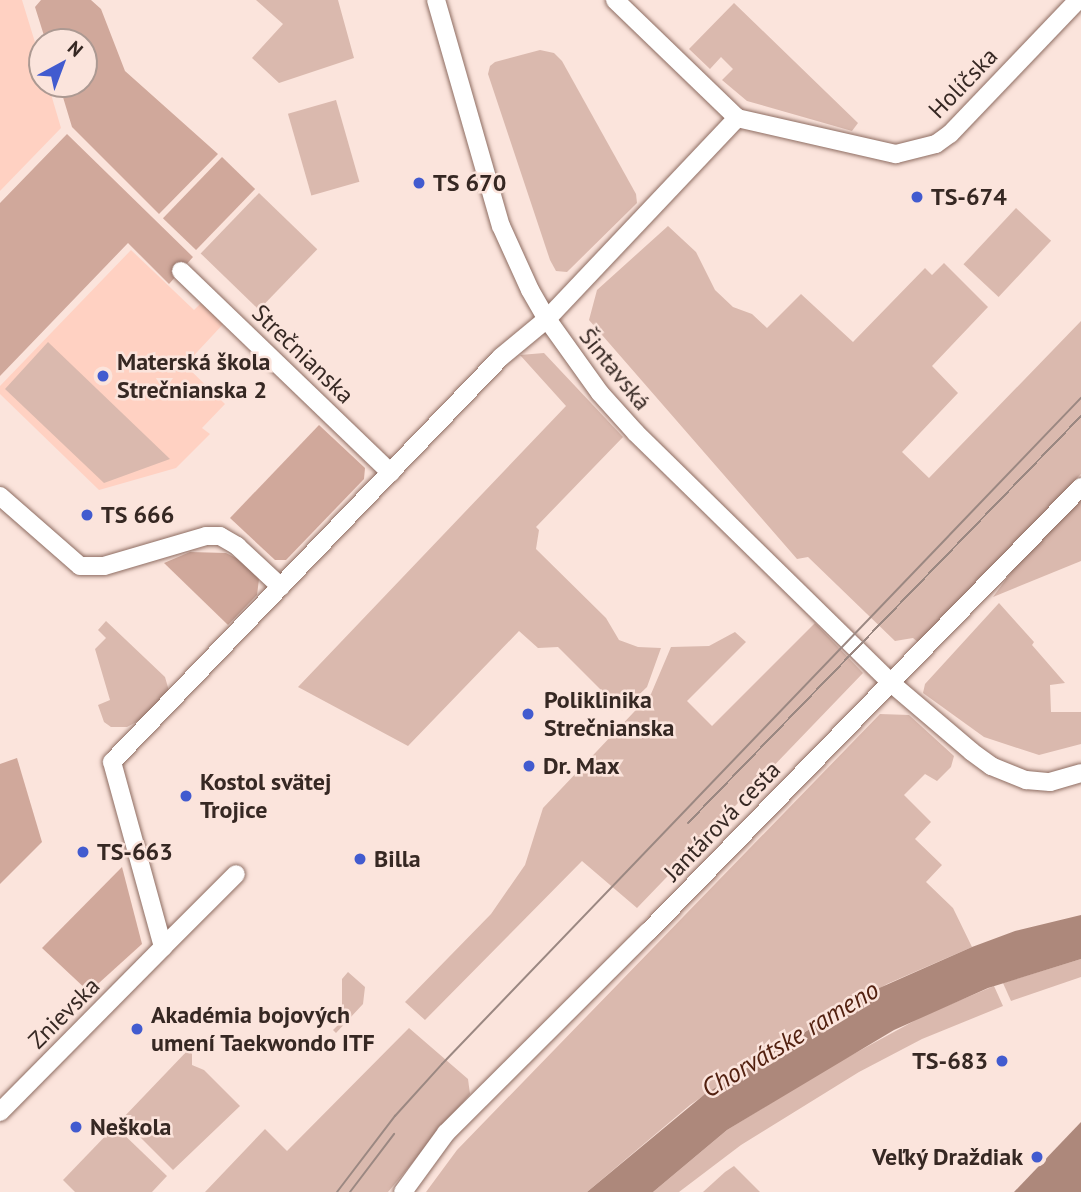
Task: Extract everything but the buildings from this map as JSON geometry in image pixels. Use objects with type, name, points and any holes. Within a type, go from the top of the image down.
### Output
[{"type":"street","name":"Šintavská","points":[[436,0],[501,226],[530,290],[591,382],[636,433],[891,683],[991,766],[1039,782],[1050,782],[1081,773]]},
{"type":"street","points":[[163,947],[112,762],[501,358],[547,319],[737,118],[615,0]]},
{"type":"street","name":"Holíčska","points":[[737,118],[896,154],[936,144],[950,134],[1078,0]]},
{"type":"street","name":"Strečnianska","points":[[181,271],[391,473]]},
{"type":"street","name":"Jantárová cesta","points":[[403,1192],[446,1133],[1081,487]]},
{"type":"street","points":[[0,496],[80,566],[104,566],[195,538],[220,536],[237,546],[281,587]]},
{"type":"street","name":"Znievska","points":[[0,1112],[236,874]]},
{"type":"shaded area","points":[[0,0],[22,0],[31,28],[28,28],[28,98],[52,98],[61,128],[0,191]]},
{"type":"shaded area","points":[[41,0],[91,0],[101,9],[125,71],[218,154],[159,214],[72,127],[63,98],[98,98],[98,28],[42,28],[35,7]]},
{"type":"shaded area","points":[[256,0],[338,0],[354,58],[279,83],[252,58],[283,24]]},
{"type":"shaded area","points":[[734,3],[858,123],[852,131],[747,101],[722,80],[733,69],[721,57],[710,69],[689,49]]},
{"type":"shaded area","points":[[540,50],[554,53],[562,61],[636,194],[637,203],[567,272],[556,271],[550,260],[488,74],[490,66],[495,62]]},
{"type":"shaded area","points":[[336,100],[359,182],[311,195],[288,114]]},
{"type":"shaded area","points":[[67,134],[193,257],[169,284],[128,243],[0,376],[0,203]]},
{"type":"shaded area","points":[[222,157],[255,189],[196,250],[163,218]]},
{"type":"shaded area","points":[[259,193],[317,249],[259,310],[201,253]]},
{"type":"shaded area","points":[[1016,208],[1051,241],[999,297],[963,264]]},
{"type":"shaded area","points":[[668,226],[696,252],[715,290],[733,307],[752,314],[767,328],[801,294],[853,342],[925,268],[932,275],[944,263],[988,307],[932,366],[958,393],[902,452],[929,478],[1081,321],[1081,474],[919,643],[913,638],[895,641],[808,557],[797,559],[589,320],[597,290]]},
{"type":"shaded area","name":"Materská škola Strečnianska 2","points":[[131,250],[194,310],[204,300],[226,321],[185,365],[225,404],[202,428],[210,434],[176,468],[99,490],[0,394],[0,386]]},
{"type":"shaded area","points":[[48,342],[170,459],[104,483],[5,389]]},
{"type":"shaded area","points":[[544,353],[623,437],[536,527],[539,530],[536,549],[606,618],[619,640],[638,647],[661,648],[647,687],[622,711],[558,647],[538,648],[519,631],[408,746],[298,687],[566,406],[520,355]]},
{"type":"shaded area","points":[[319,425],[365,468],[364,479],[286,560],[275,560],[230,518]]},
{"type":"shaded area","points":[[1081,496],[1081,561],[993,597],[1021,559]]},
{"type":"shaded area","points":[[190,552],[226,553],[244,562],[259,579],[257,595],[228,625],[164,563]]},
{"type":"shaded area","points":[[999,603],[1034,642],[1032,645],[1065,683],[1050,685],[1051,712],[1081,712],[1081,744],[1039,755],[984,737],[923,693],[925,684]]},
{"type":"shaded area","points":[[106,621],[165,677],[169,691],[140,720],[127,727],[111,727],[104,722],[98,705],[110,700],[95,649],[106,638],[98,630]]},
{"type":"shaded area","points":[[815,623],[863,673],[637,908],[582,861],[425,1020],[405,1002],[491,914],[525,865],[543,808],[651,694],[671,647],[709,646],[735,632],[746,642],[687,701],[712,726]]},
{"type":"shaded area","points":[[880,714],[909,715],[954,756],[951,767],[937,781],[925,774],[904,795],[931,822],[915,839],[942,865],[926,882],[953,908],[972,947],[887,984],[745,1067],[690,1105],[587,1192],[426,1192],[457,1150]]},
{"type":"shaded area","points":[[17,758],[42,842],[0,884],[0,764]]},
{"type":"shaded area","points":[[122,867],[142,944],[89,992],[42,948]]},
{"type":"shaded area","name":"Chorvátske rameno","points":[[1081,915],[1081,959],[988,988],[894,1030],[727,1130],[653,1192],[587,1192],[705,1094],[868,993],[1015,931]]},
{"type":"shaded area","points":[[1081,959],[1081,977],[1011,1001],[1003,983]]},
{"type":"shaded area","points":[[348,972],[365,987],[363,1004],[336,1033],[333,1030],[342,1021],[342,979]]},
{"type":"shaded area","points":[[994,986],[1003,1006],[922,1039],[859,1072],[741,1145],[679,1192],[653,1192],[727,1130],[826,1069],[925,1015]]},
{"type":"shaded area","points":[[409,1028],[468,1079],[470,1094],[388,1192],[205,1192],[265,1129],[287,1151]]},
{"type":"shaded area","points":[[188,1050],[192,1054],[192,1065],[204,1070],[240,1106],[173,1170],[122,1119]]},
{"type":"shaded area","name":"Veľký Draždiak","points":[[1081,1122],[1081,1192],[1014,1192]]},
{"type":"shaded area","points":[[115,1126],[167,1176],[152,1192],[75,1192],[63,1180]]},
{"type":"shaded area","points":[[734,1166],[760,1192],[703,1192],[725,1172]]},
{"type":"tram line","points":[[337,1192],[395,1116],[442,1064],[1081,398]]},
{"type":"tram line","points":[[688,823],[1081,416]]},
{"type":"tram line","points":[[350,1192],[394,1134]]},
{"type":"place","name":"TS 670","points":[[419,183]]},
{"type":"place","name":"TS-674","points":[[917,197]]},
{"type":"place","name":"Materská škola Strečnianska 2","points":[[103,376]]},
{"type":"place","name":"TS 666","points":[[87,515]]},
{"type":"place","name":"Poliklinika Strečnianska","points":[[528,714]]},
{"type":"place","name":"Dr. Max","points":[[529,766]]},
{"type":"place","name":"Kostol svätej Trojice","points":[[186,796]]},
{"type":"place","name":"TS-663","points":[[83,852]]},
{"type":"place","name":"Billa","points":[[360,859]]},
{"type":"place","name":"Akadémia bojových umení Taekwondo ITF","points":[[137,1029]]},
{"type":"place","name":"TS-683","points":[[1002,1061]]},
{"type":"place","name":"Neškola","points":[[76,1127]]},
{"type":"place","name":"Veľký Draždiak","points":[[1037,1157]]}]
